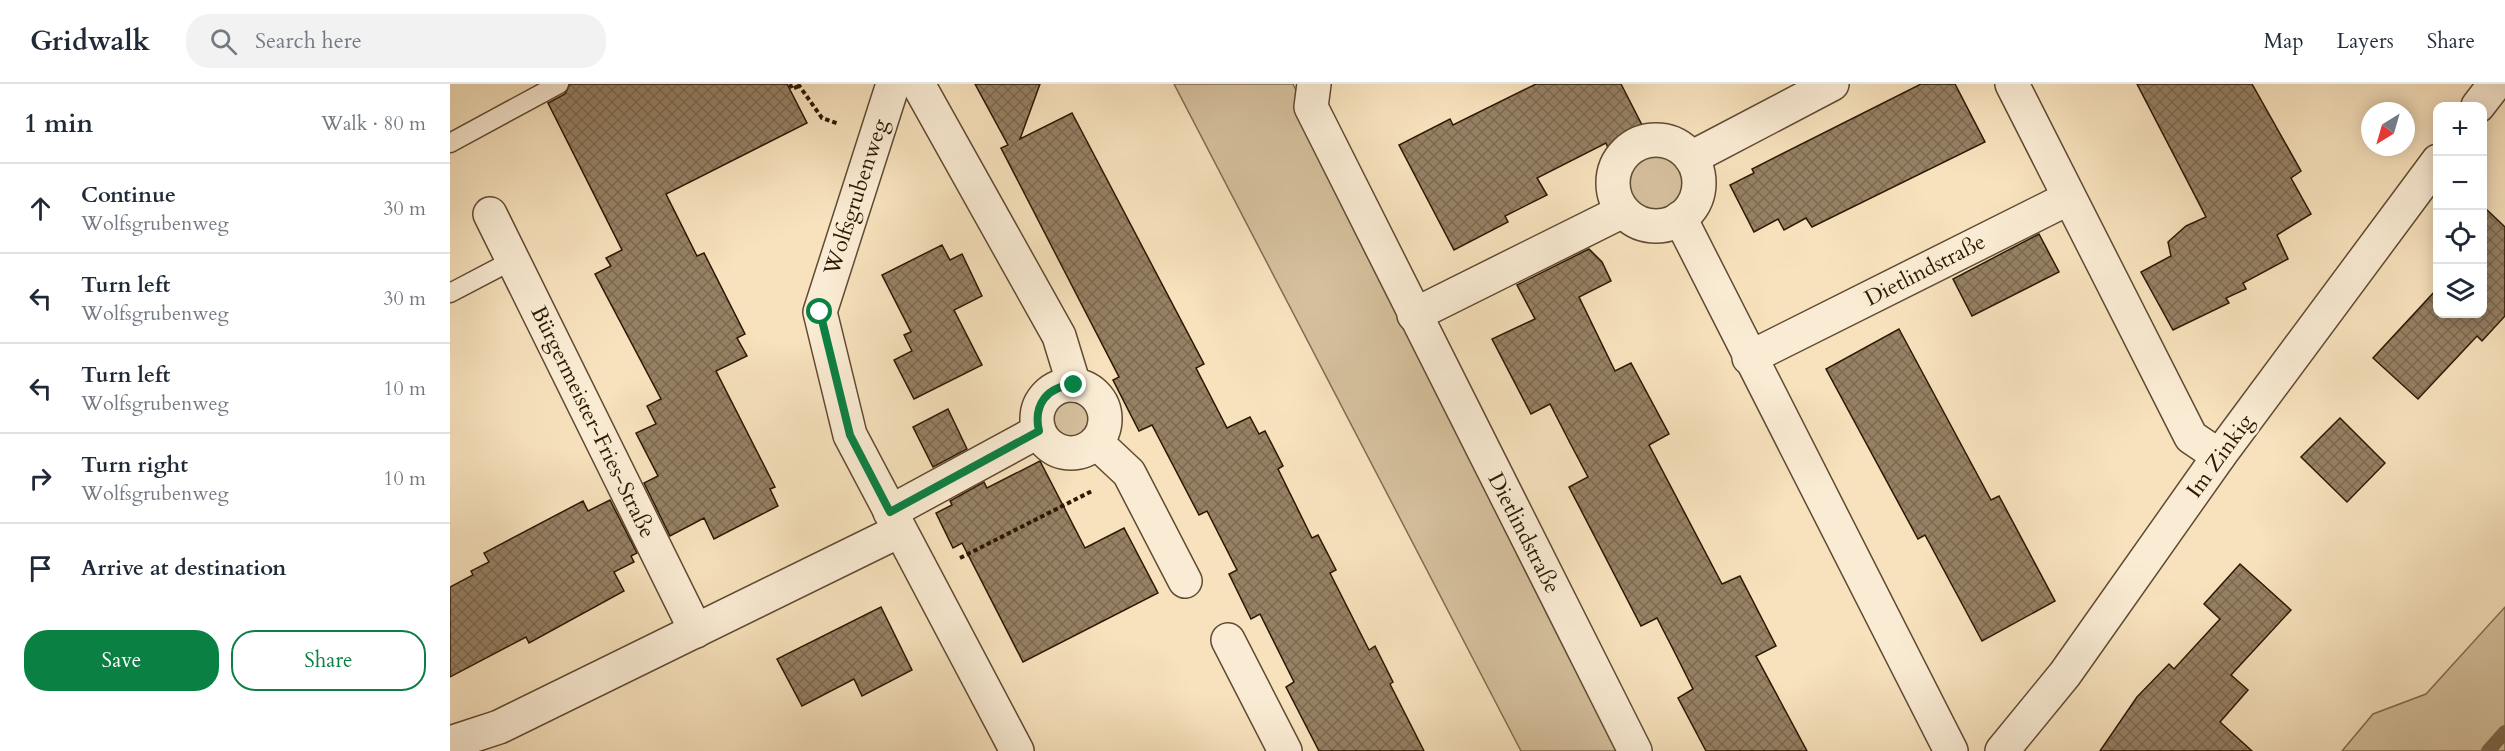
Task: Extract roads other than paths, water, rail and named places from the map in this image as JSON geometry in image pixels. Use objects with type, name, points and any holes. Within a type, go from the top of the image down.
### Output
[{"type":"street","name":"Wolfsgrubenweg","points":[[893,84],[820,312],[850,435],[1017,751]]},
{"type":"street","points":[[918,84],[1059,336],[1074,385]]},
{"type":"street","name":"Dietlindstraße","points":[[1314,84],[1311,107],[1635,751]]},
{"type":"street","points":[[1691,158],[1832,84]]},
{"type":"street","points":[[2012,84],[2191,437],[2219,456]]},
{"type":"street","points":[[2481,102],[2494,84]]},
{"type":"street","points":[[1654,139],[1681,147],[1696,167],[1698,190],[1689,210],[1680,218],[1657,226],[1632,219],[1623,211],[1612,186],[1619,159],[1629,148],[1654,139]]},
{"type":"street","name":"Im Zinkig","points":[[2002,751],[2065,674],[2219,456],[2433,168]]},
{"type":"street","name":"Dietlindstraße","points":[[1749,358],[2069,198]]},
{"type":"street","points":[[1414,315],[1623,211]]},
{"type":"street","name":"Bürgermeister-Fries-Straße","points":[[490,214],[696,631]]},
{"type":"street","points":[[1680,218],[1749,358],[1951,751]]},
{"type":"street","points":[[1074,385],[1094,393],[1104,412],[1102,433],[1096,442],[1076,453],[1064,453],[1045,441],[1036,420],[1044,398],[1062,386],[1074,385]]},
{"type":"street","points":[[450,742],[504,739],[895,521],[1039,431]]},
{"type":"street","points":[[1096,442],[1129,472],[1185,581]]},
{"type":"street","points":[[1228,640],[1285,751]]},
{"type":"lane","points":[[450,143],[559,84]]},
{"type":"lane","points":[[450,292],[513,260]]},
{"type":"waterway","points":[[2488,751],[2505,732]]}]
